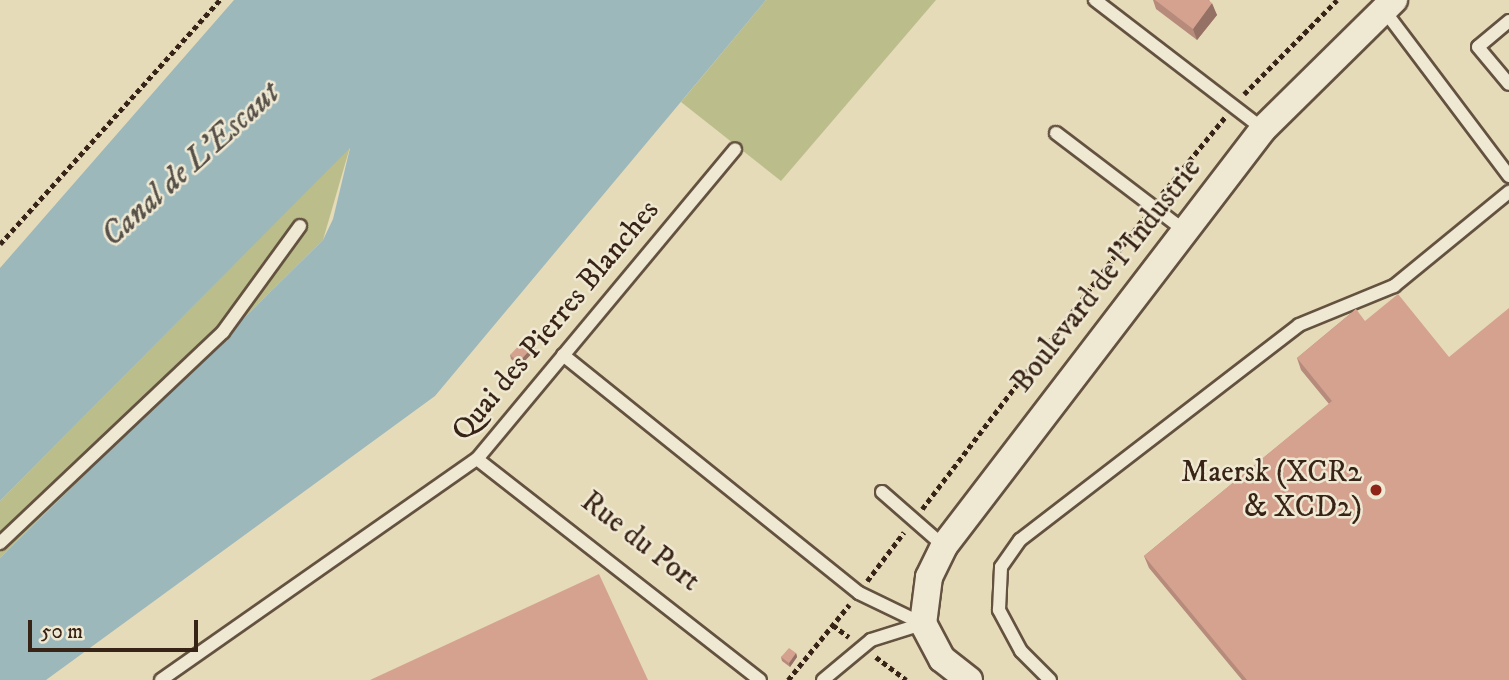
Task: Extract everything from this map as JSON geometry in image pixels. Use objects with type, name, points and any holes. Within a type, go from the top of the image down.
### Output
[{"type":"street","name":"Boulevard de l'Industrie","points":[[923,624],[929,576],[944,546],[1263,129],[1389,5]]},
{"type":"street","points":[[923,624],[942,659],[969,680]]},
{"type":"lane","points":[[1095,0],[1263,129]]},
{"type":"lane","points":[[1389,5],[1509,176]]},
{"type":"lane","points":[[1509,21],[1478,47],[1509,84]]},
{"type":"lane","points":[[1056,133],[1184,230]]},
{"type":"lane","name":"Quai des Pierres Blanches","points":[[162,680],[477,459],[735,149]]},
{"type":"lane","points":[[1050,680],[1021,651],[999,610],[1001,566],[1020,540],[1299,325],[1404,280],[1509,192]]},
{"type":"lane","points":[[0,543],[223,332],[300,226]]},
{"type":"lane","points":[[563,355],[859,593],[923,624]]},
{"type":"lane","name":"Rue du Port","points":[[477,459],[760,680]]},
{"type":"lane","points":[[882,492],[944,546]]},
{"type":"lane","points":[[823,680],[871,640],[923,624]]},
{"type":"path","points":[[0,244],[220,0]]},
{"type":"path","points":[[788,680],[859,593],[1153,206],[1233,106],[1337,0]]},
{"type":"green space","points":[[766,0],[936,0],[781,181],[681,102]]},
{"type":"green space","points":[[350,147],[323,240],[0,558],[0,501]]},
{"type":"water","name":"Canal de L'Escaut","points":[[234,0],[766,0],[435,396],[46,680],[0,680],[0,558],[323,240],[333,219],[350,148],[0,501],[0,268]]},
{"type":"building","points":[[1155,0],[1208,0],[1212,3],[1193,29]]},
{"type":"building","name":"Maersk (XCR2 & XCD2)","points":[[1398,294],[1449,357],[1509,308],[1509,680],[1247,680],[1144,556],[1332,401],[1297,358],[1356,309],[1365,321]]},
{"type":"building","points":[[526,338],[535,344],[519,362],[510,355]]},
{"type":"building","points":[[599,574],[648,680],[370,680]]},
{"type":"building","points":[[789,648],[796,653],[789,663],[781,657]]},
{"type":"place","name":"Maersk (XCR2 & XCD2)","points":[[1376,490]]}]
